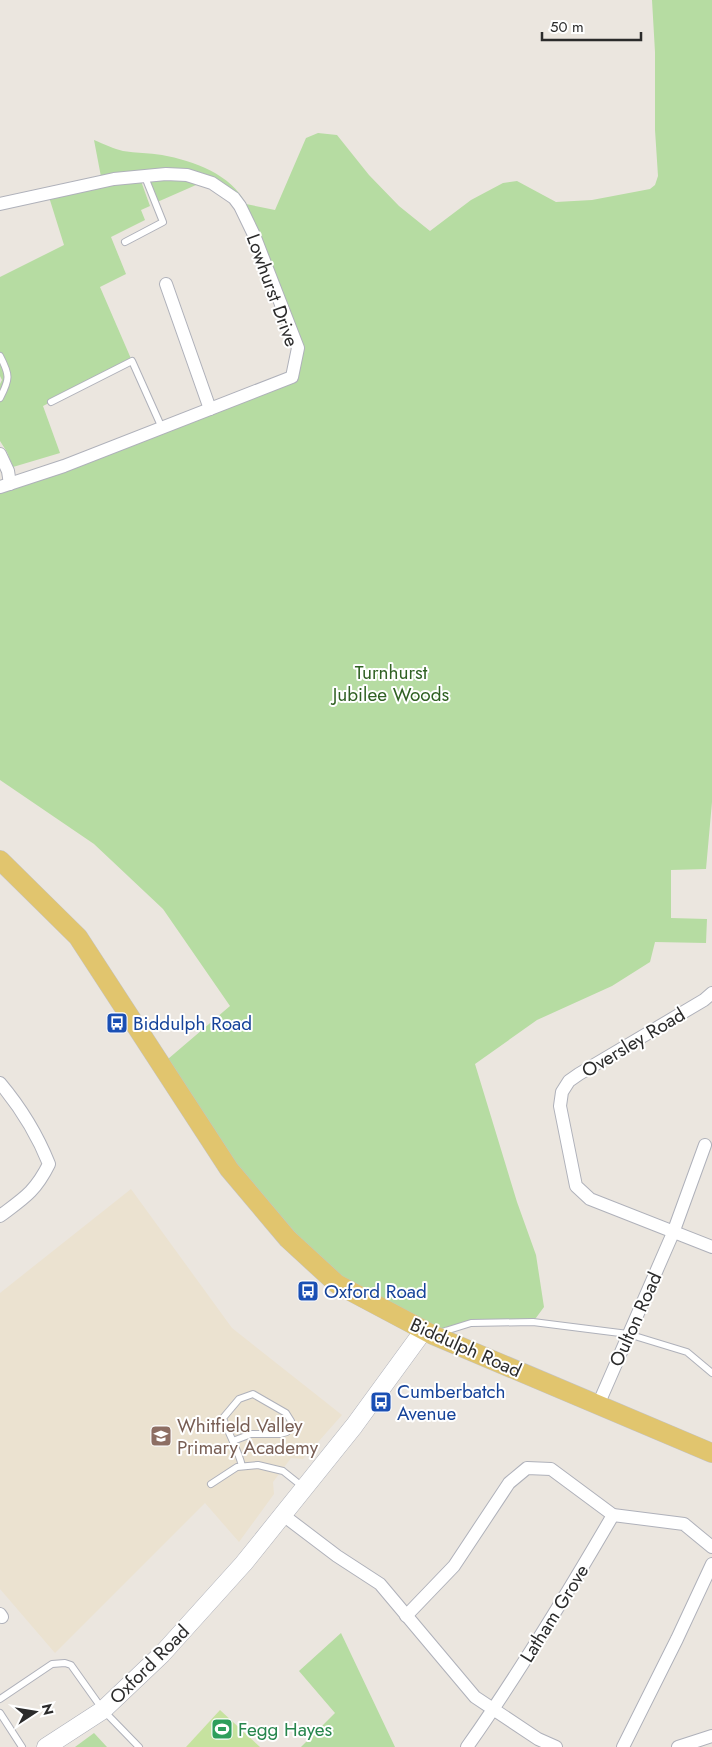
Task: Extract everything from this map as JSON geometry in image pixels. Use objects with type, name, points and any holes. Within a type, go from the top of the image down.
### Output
[{"type":"main road","name":"Biddulph Road","points":[[0,860],[78,937],[230,1169],[288,1239],[337,1284],[428,1332],[712,1453]]},
{"type":"street","name":"Lowhurst Drive","points":[[0,204],[114,179],[166,174],[187,176],[212,183],[234,198],[240,206],[254,234],[298,348],[292,377],[64,466],[5,486]]},
{"type":"street","points":[[166,284],[210,409]]},
{"type":"street","points":[[0,454],[8,472],[5,486]]},
{"type":"street","name":"Oversley Road","points":[[712,993],[704,1000],[569,1081],[562,1092],[560,1106],[576,1186],[590,1198],[673,1233],[712,1247]]},
{"type":"street","points":[[0,1083],[26,1118],[49,1164],[41,1180],[31,1193],[0,1216]]},
{"type":"street","name":"Oulton Road","points":[[598,1405],[673,1233],[705,1145]]},
{"type":"street","name":"Oxford Road","points":[[46,1747],[102,1710],[162,1654],[244,1563],[428,1332]]},
{"type":"street","points":[[406,1616],[454,1566],[509,1483],[527,1468],[551,1469],[613,1514],[684,1524],[712,1547]]},
{"type":"street","name":"Latham Grove","points":[[467,1747],[560,1606],[613,1514]]},
{"type":"street","points":[[283,1515],[338,1556],[380,1584],[475,1697],[538,1739],[556,1747]]},
{"type":"street","points":[[622,1747],[678,1639],[712,1564]]},
{"type":"street","points":[[678,1747],[712,1736]]},
{"type":"lane","points":[[125,242],[163,222],[145,177]]},
{"type":"lane","points":[[0,356],[7,368],[9,377],[0,398]]},
{"type":"lane","points":[[51,402],[132,361],[162,428]]},
{"type":"lane","points":[[428,1332],[471,1323],[533,1322],[628,1334],[687,1352],[712,1373]]},
{"type":"lane","points":[[233,1442],[252,1434],[280,1434],[287,1432],[291,1422],[286,1413],[253,1394],[239,1399],[223,1418],[233,1442],[240,1454],[242,1466]]},
{"type":"lane","points":[[211,1484],[237,1467],[258,1465],[283,1471],[304,1488]]},
{"type":"lane","points":[[0,1699],[52,1664],[65,1663],[71,1665],[102,1710],[139,1747]]},
{"type":"lane","points":[[0,1713],[22,1747]]},
{"type":"shaded area","name":"Whitfield Valley Primary Academy","points":[[131,1189],[232,1328],[342,1415],[303,1459],[291,1458],[273,1482],[274,1494],[239,1542],[205,1503],[55,1653],[0,1589],[0,1293]]},
{"type":"green space","name":"Turnhurst Jubilee Woods","points":[[652,0],[712,0],[712,802],[706,869],[671,870],[671,918],[707,919],[706,943],[655,942],[650,962],[612,986],[537,1020],[475,1064],[517,1202],[536,1255],[544,1307],[533,1322],[471,1323],[428,1340],[288,1239],[161,1065],[230,1006],[163,909],[94,844],[0,780],[0,487],[292,377],[298,348],[240,206],[212,183],[196,185],[155,203],[145,177],[102,182],[94,140],[123,151],[162,155],[199,165],[210,170],[231,185],[246,204],[275,210],[306,138],[318,133],[337,135],[369,175],[399,206],[430,231],[471,200],[503,183],[517,181],[556,202],[592,200],[650,189],[655,185],[658,176]]},
{"type":"green space","points":[[141,181],[150,206],[141,210],[145,220],[111,237],[126,274],[100,287],[132,361],[43,406],[60,453],[13,467],[0,441],[0,384],[2,380],[0,376],[0,277],[64,245],[49,197]]},
{"type":"green space","points":[[341,1633],[395,1747],[301,1747],[335,1713],[299,1671]]},
{"type":"green space","name":"Fegg Hayes","points":[[220,1710],[260,1747],[186,1747]]},
{"type":"green space","points":[[94,1733],[107,1747],[75,1747]]},
{"type":"place","name":"Biddulph Road","points":[[117,1023]]},
{"type":"place","name":"Oxford Road","points":[[308,1291]]},
{"type":"place","name":"Cumberbatch Avenue","points":[[381,1402]]},
{"type":"place","name":"Whitfield Valley Primary Academy","points":[[161,1436]]},
{"type":"place","name":"Fegg Hayes","points":[[222,1729]]}]
